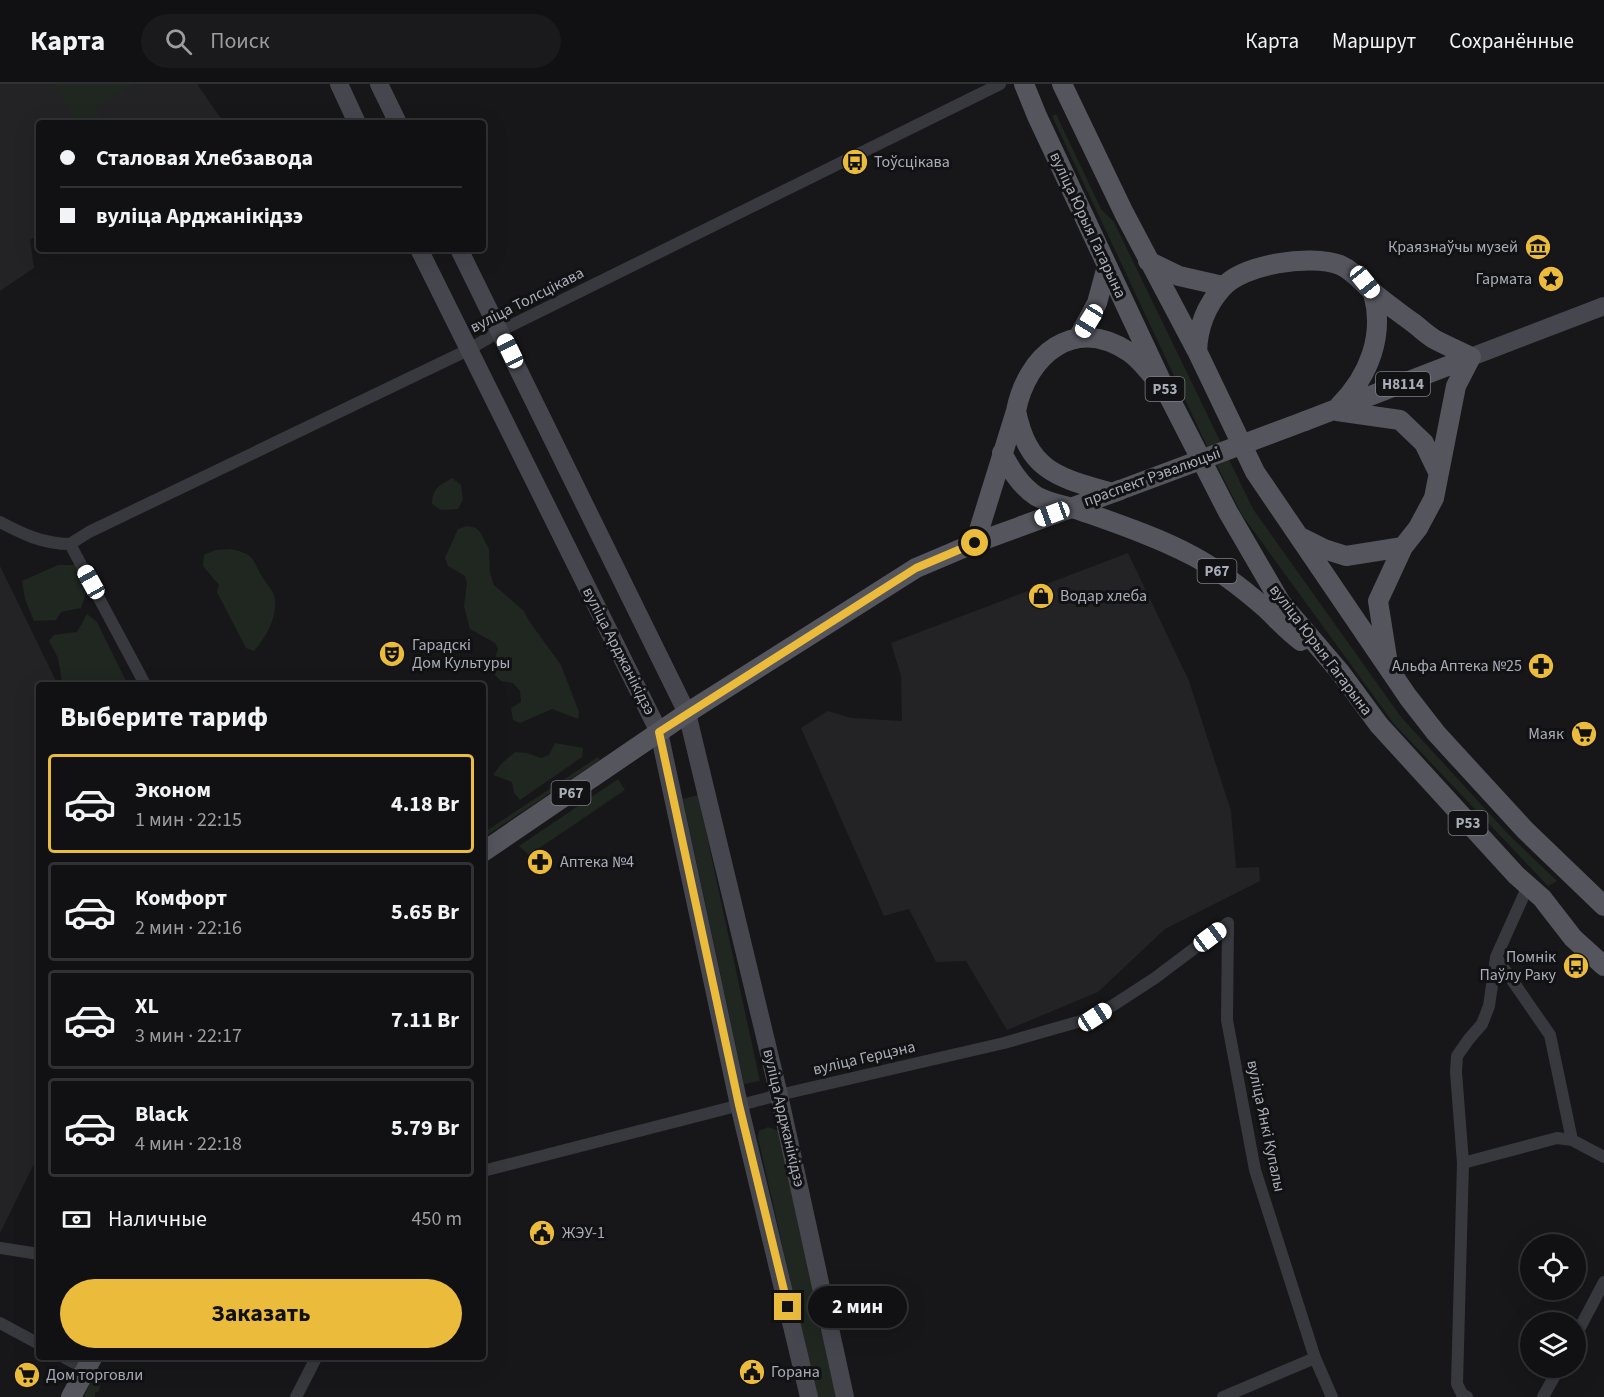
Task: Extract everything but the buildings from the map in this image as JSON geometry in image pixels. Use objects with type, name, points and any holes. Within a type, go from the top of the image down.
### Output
[{"type":"main road","points":[[339,84],[356,120]]},
{"type":"main road","points":[[379,84],[397,120]]},
{"type":"main road","name":"вуліца Юрыя Гагарына","points":[[1024,84],[1164,387],[1228,512],[1281,603],[1341,672],[1378,725],[1528,886],[1542,898],[1573,938],[1604,966]]},
{"type":"main road","name":"Р53","points":[[1062,84],[1148,261],[1197,351],[1255,472],[1408,698],[1444,742],[1525,830],[1604,906]]},
{"type":"main road","name":"вуліца Арджанікідзэ","points":[[420,252],[659,732],[739,1105],[809,1397]]},
{"type":"main road","name":"вуліца Арджанікідзэ","points":[[460,252],[687,713],[779,1095],[845,1397]]},
{"type":"main road","points":[[1197,351],[1202,320],[1223,286],[1246,273],[1280,263],[1304,260],[1339,265],[1354,273],[1373,293],[1435,339],[1471,357],[1456,386],[1434,498],[1427,514],[1403,547],[1378,601],[1389,669]]},
{"type":"main road","points":[[1148,261],[1179,276],[1223,286]]},
{"type":"main road","points":[[1078,338],[1097,303],[1107,266]]},
{"type":"main road","name":"Р67","points":[[1335,410],[1352,393],[1362,378],[1374,348],[1378,316],[1373,293]]},
{"type":"main road","name":"праспект Рэвалюцыі","points":[[486,850],[687,713],[916,568],[975,543],[1335,410],[1604,306]]},
{"type":"main road","points":[[975,543],[1016,411],[1020,391],[1029,372],[1042,356],[1059,344],[1078,338],[1097,339],[1117,345],[1136,358],[1164,387]]},
{"type":"main road","name":"Р67","points":[[1335,410],[1400,420],[1424,443],[1438,472]]},
{"type":"main road","points":[[1016,411],[1026,445],[1042,465],[1056,475],[1069,480],[1116,491]]},
{"type":"main road","name":"Р67","points":[[1002,453],[1010,469],[1021,483],[1049,503],[1071,507],[1161,540],[1224,575],[1262,605],[1293,635],[1341,672]]},
{"type":"main road","points":[[1301,537],[1324,549],[1346,556],[1403,547]]},
{"type":"main road","points":[[71,1397],[89,1363]]},
{"type":"street","name":"вуліца Толсцікава","points":[[70,544],[89,532],[468,350],[500,331],[1000,84]]},
{"type":"street","points":[[0,522],[38,540],[54,544],[70,544],[144,682]]},
{"type":"street","points":[[1467,1397],[1462,1395],[1457,1384],[1463,1163],[1456,1072],[1457,1056],[1482,1024],[1489,1006],[1496,957],[1528,886]]},
{"type":"street","name":"вуліца Герцэна","points":[[486,1170],[779,1095],[1004,1043],[1095,1017],[1155,978],[1228,923]]},
{"type":"street","name":"вуліца Янкі Купалы","points":[[1228,923],[1227,1020],[1255,1170],[1315,1358],[1332,1397]]},
{"type":"street","points":[[1496,957],[1550,1035],[1572,1140]]},
{"type":"street","points":[[1463,1163],[1557,1138],[1572,1140],[1604,1157]]},
{"type":"street","points":[[0,1248],[36,1254]]},
{"type":"street","points":[[1586,1316],[1604,1282]]},
{"type":"street","points":[[0,1323],[36,1342]]},
{"type":"street","points":[[1223,1397],[1315,1358]]},
{"type":"street","points":[[296,1397],[315,1360]]},
{"type":"street","points":[[1544,1397],[1554,1378]]},
{"type":"shaded area","points":[[0,84],[197,84],[222,120],[36,120],[36,236],[30,240],[34,268],[0,291]]},
{"type":"shaded area","points":[[54,84],[136,84],[95,107],[102,120],[74,120]]},
{"type":"shaded area","points":[[1056,114],[1101,209],[1114,222],[1253,509],[1401,717],[1509,835],[1557,881],[1548,886],[1394,724],[1242,515],[1206,444],[1052,116]]},
{"type":"shaded area","points":[[452,478],[461,485],[463,500],[458,509],[441,510],[432,504],[434,494],[438,488]]},
{"type":"shaded area","points":[[467,526],[476,528],[480,532],[489,549],[490,573],[494,585],[524,611],[561,665],[579,712],[578,719],[552,709],[520,723],[513,720],[511,708],[521,702],[520,691],[513,683],[501,681],[495,675],[493,665],[498,649],[495,643],[470,629],[464,606],[467,583],[465,576],[448,566],[445,558],[458,529]]},
{"type":"shaded area","points":[[231,549],[245,553],[252,559],[274,596],[275,606],[272,620],[263,640],[254,651],[246,648],[217,592],[219,585],[203,566],[204,555],[215,550]]},
{"type":"shaded area","points":[[1128,553],[1189,681],[1231,811],[1236,868],[1259,867],[1260,881],[1165,929],[1098,992],[1007,1030],[966,961],[936,962],[909,909],[884,916],[801,728],[828,711],[851,718],[902,721],[901,676],[891,643]]},
{"type":"shaded area","points":[[58,565],[75,565],[83,576],[86,590],[81,608],[61,612],[56,620],[34,621],[25,599],[22,581]]},
{"type":"shaded area","points":[[0,566],[57,682],[36,682],[36,1160],[0,1233]]},
{"type":"shaded area","points":[[87,614],[97,622],[127,682],[62,681],[58,658],[49,641],[54,635],[77,632]]},
{"type":"shaded area","points":[[555,743],[583,748],[582,757],[520,800],[514,793],[512,782],[493,775],[501,764],[515,752],[541,758],[549,755]]},
{"type":"shaded area","points":[[598,757],[600,760],[486,836],[486,831]]},
{"type":"shaded area","points":[[618,779],[625,790],[529,855],[519,846]]},
{"type":"shaded area","points":[[698,795],[760,1081],[744,1084],[683,799]]},
{"type":"shaded area","points":[[768,1127],[778,1131],[837,1397],[817,1397],[758,1138],[759,1131]]},
{"type":"shaded area","points":[[99,1368],[108,1374],[106,1381],[101,1381],[95,1397],[84,1397],[93,1375]]},
{"type":"place","name":"Тоўсцікава","points":[[855,162]]},
{"type":"place","name":"Краязнаўчы музей","points":[[1538,247]]},
{"type":"place","name":"Гармата","points":[[1551,279]]},
{"type":"place","name":"Водар хлеба","points":[[1041,596]]},
{"type":"place","name":"Гарадскі Дом Культуры","points":[[392,654]]},
{"type":"place","name":"Альфа Аптека №25","points":[[1541,666]]},
{"type":"place","name":"Маяк","points":[[1584,734]]},
{"type":"place","name":"Аптека №4","points":[[540,862]]},
{"type":"place","name":"Помнік Паўлу Раку","points":[[1576,966]]},
{"type":"place","name":"ЖЭУ-1","points":[[542,1233]]},
{"type":"place","name":"Горана","points":[[752,1372]]},
{"type":"place","name":"Дом торговли","points":[[27,1375]]},
{"type":"route","points":[[788,1307],[739,1105],[659,732],[916,568],[975,543]]}]
